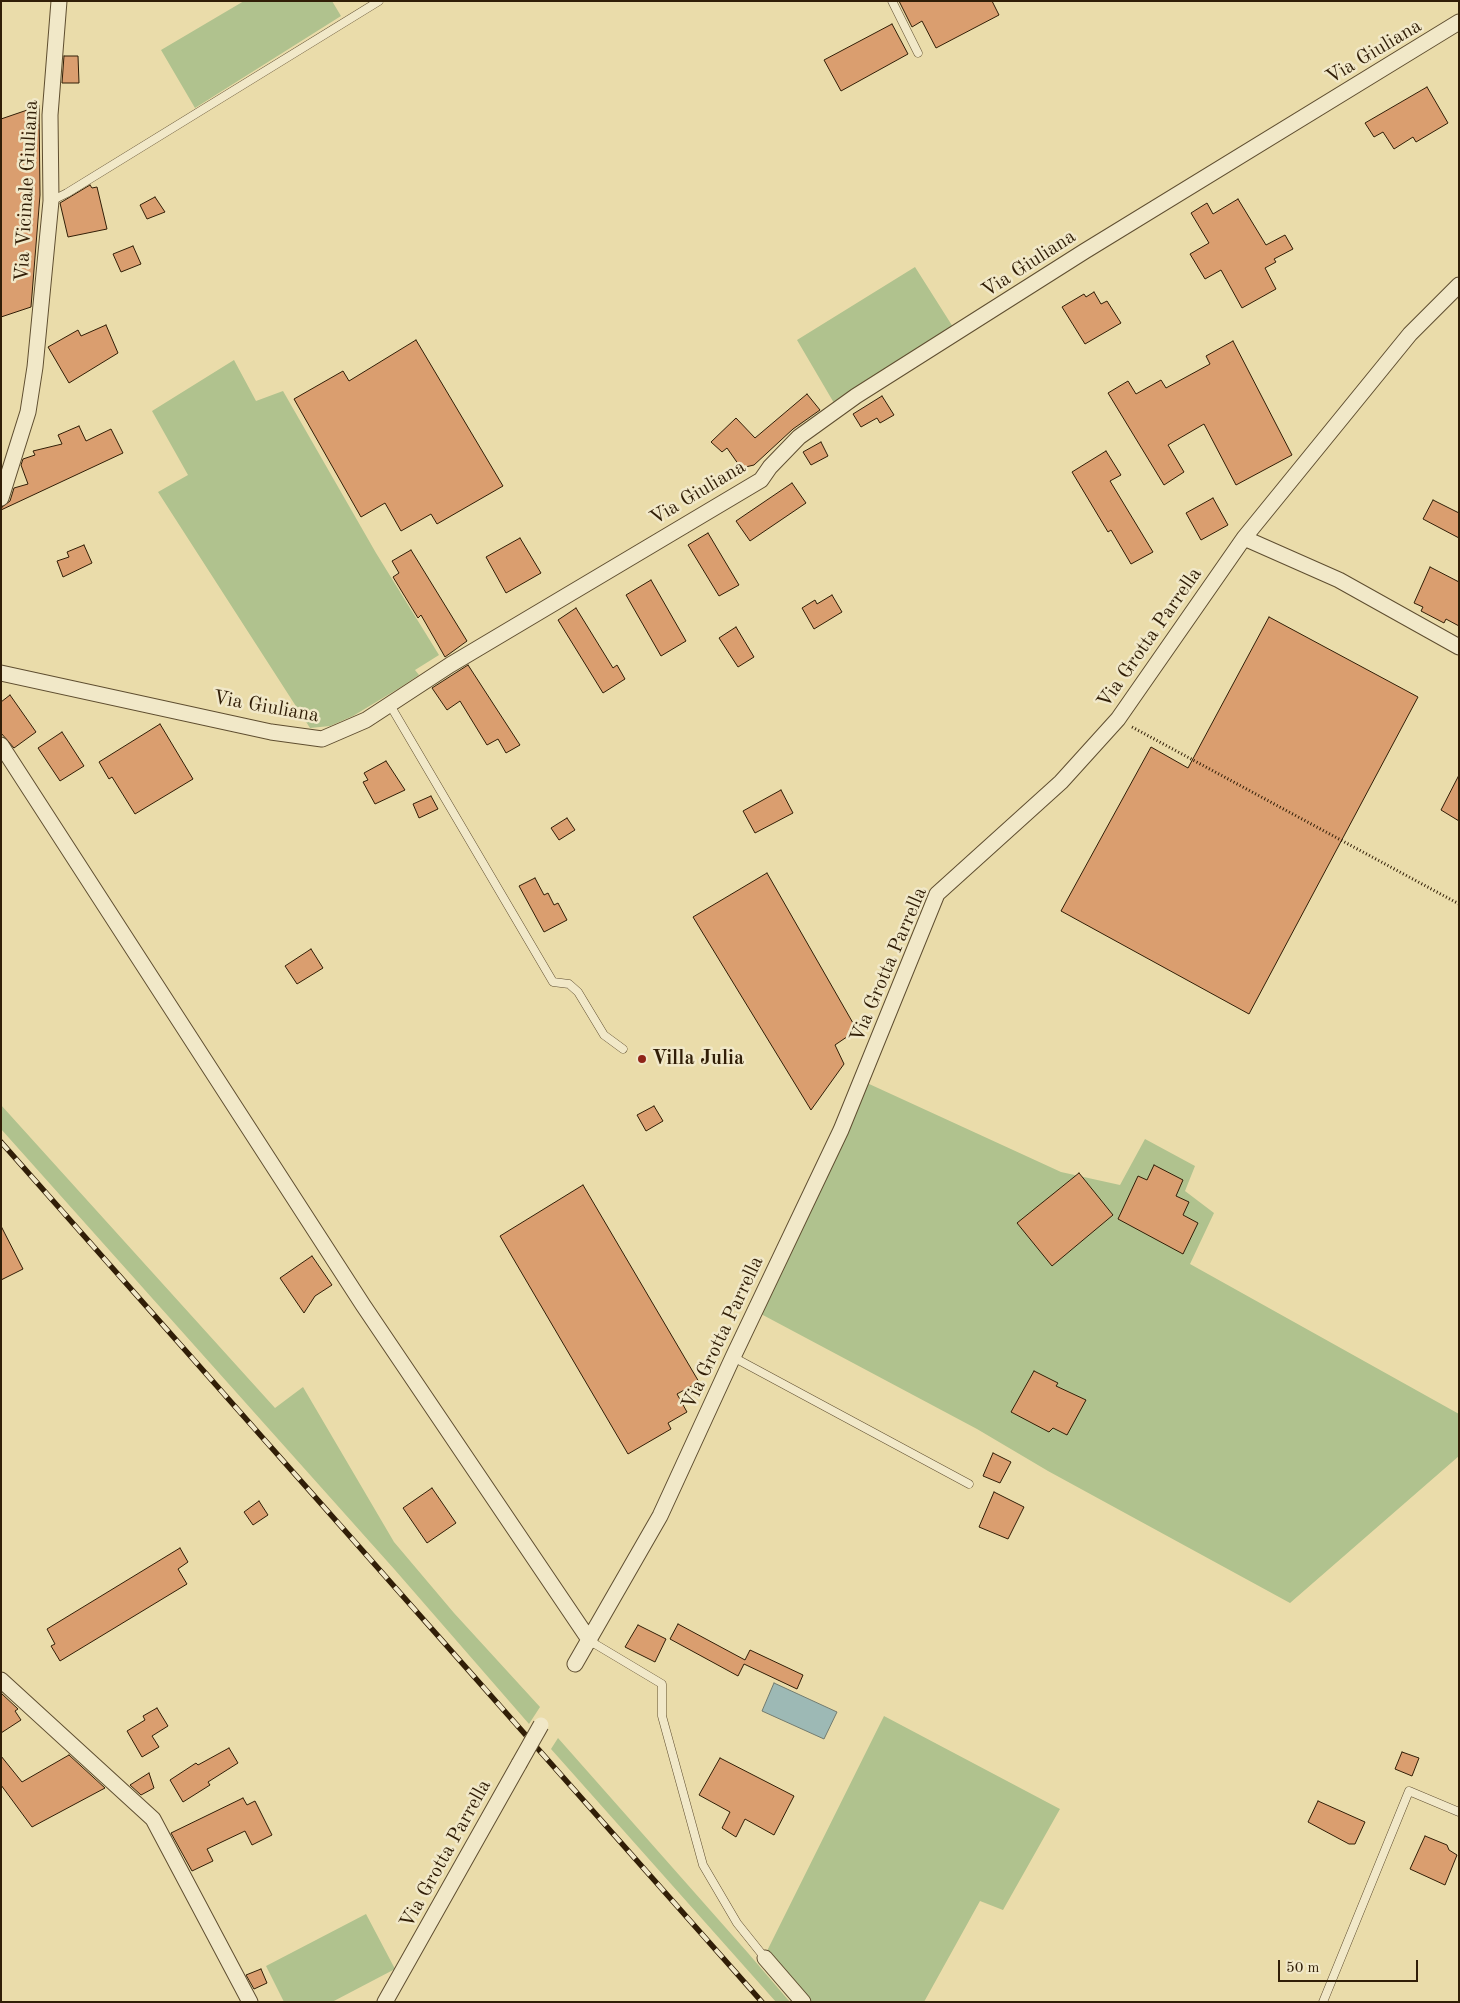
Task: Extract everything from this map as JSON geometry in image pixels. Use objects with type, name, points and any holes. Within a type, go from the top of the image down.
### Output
[{"type":"street","name":"Via Vicinale Giuliana","points":[[1,498],[28,412],[36,357],[51,201],[50,115],[59,1]]},
{"type":"street","name":"Via Giuliana","points":[[1,673],[271,732],[322,740],[366,720],[450,665],[761,480],[798,437],[856,396],[1085,251],[1458,24]]},
{"type":"street","name":"Via Grotta Parrella","points":[[576,1664],[660,1516],[733,1357],[842,1130],[938,894],[1061,782],[1118,719],[1244,538],[1410,334],[1459,285]]},
{"type":"street","points":[[1244,538],[1339,580],[1459,647]]},
{"type":"street","points":[[1,745],[363,1304],[590,1641]]},
{"type":"street","points":[[1,1680],[153,1819],[250,2002]]},
{"type":"street","name":"Via Grotta Parrella","points":[[385,2002],[541,1725]]},
{"type":"street","points":[[765,1958],[803,2002]]},
{"type":"lane","points":[[51,201],[380,1]]},
{"type":"lane","points":[[892,1],[918,53]]},
{"type":"lane","points":[[390,704],[553,982],[569,984],[578,992],[604,1035],[622,1049]]},
{"type":"lane","points":[[733,1357],[969,1484]]},
{"type":"lane","points":[[590,1641],[662,1684],[662,1716],[704,1865],[737,1923],[765,1958]]},
{"type":"lane","points":[[1324,2002],[1410,1791],[1459,1812]]},
{"type":"path","points":[[1118,719],[1459,904]]},
{"type":"green space","points":[[244,1],[332,1],[341,16],[195,108],[161,50]]},
{"type":"green space","points":[[915,267],[953,327],[834,403],[797,340]]},
{"type":"green space","points":[[234,360],[256,401],[283,391],[376,553],[439,655],[415,670],[419,675],[401,687],[353,716],[330,726],[310,728],[158,492],[188,475],[152,411]]},
{"type":"green space","points":[[867,1083],[1061,1172],[1120,1185],[1145,1139],[1195,1166],[1185,1191],[1214,1213],[1190,1264],[1459,1414],[1459,1456],[1290,1603],[1048,1471],[977,1429],[761,1314]]},
{"type":"green space","points":[[1,1105],[275,1408],[303,1387],[394,1542],[454,1613],[540,1707],[529,1724],[395,1570],[1,1129]]},
{"type":"green space","points":[[884,1716],[1060,1809],[1003,1910],[980,1901],[924,2002],[809,2002],[767,1951]]},
{"type":"green space","points":[[558,1738],[790,2002],[776,2002],[551,1749]]},
{"type":"green space","points":[[366,1914],[395,1969],[332,2002],[284,2002],[266,1966]]},
{"type":"water","points":[[774,1683],[837,1712],[824,1739],[762,1711]]},
{"type":"building","points":[[899,1],[992,1],[999,15],[936,48],[922,21],[912,27]]},
{"type":"building","points":[[892,24],[908,54],[841,91],[824,60]]},
{"type":"building","points":[[64,56],[78,56],[79,83],[62,83]]},
{"type":"building","points":[[1427,87],[1448,123],[1416,142],[1413,137],[1394,149],[1383,132],[1374,137],[1365,123]]},
{"type":"building","points":[[39,106],[40,195],[31,307],[1,317],[1,119]]},
{"type":"building","points":[[90,185],[92,188],[97,187],[107,229],[68,237],[60,203]]},
{"type":"building","points":[[155,197],[165,212],[147,219],[140,205]]},
{"type":"building","points":[[1238,199],[1266,245],[1285,235],[1293,249],[1274,259],[1276,262],[1265,268],[1276,289],[1242,308],[1221,270],[1205,279],[1190,254],[1209,243],[1191,213],[1207,203],[1213,214]]},
{"type":"building","points":[[133,246],[141,264],[121,272],[113,254]]},
{"type":"building","points":[[1094,292],[1101,304],[1107,301],[1121,323],[1085,344],[1062,307],[1084,294],[1086,297]]},
{"type":"building","points":[[106,325],[118,353],[69,383],[48,347],[78,330],[81,336]]},
{"type":"building","points":[[416,340],[503,486],[437,524],[431,514],[401,531],[385,503],[361,517],[294,399],[343,371],[349,381]]},
{"type":"building","points":[[1233,341],[1292,455],[1236,485],[1204,424],[1168,445],[1184,472],[1164,485],[1108,393],[1128,381],[1136,394],[1161,380],[1166,388],[1210,364],[1206,356]]},
{"type":"building","points":[[807,394],[820,410],[793,429],[754,465],[741,468],[727,448],[722,452],[711,442],[736,418],[755,438]]},
{"type":"building","points":[[882,396],[894,415],[880,423],[877,418],[861,427],[853,414]]},
{"type":"building","points":[[79,426],[86,441],[111,429],[123,453],[1,510],[10,501],[14,488],[28,484],[21,465],[23,459],[35,455],[33,451],[62,444],[58,435]]},
{"type":"building","points":[[821,442],[828,456],[811,465],[803,452]]},
{"type":"building","points":[[1106,451],[1121,475],[1110,481],[1153,552],[1131,564],[1111,530],[1108,532],[1072,472]]},
{"type":"building","points":[[792,483],[806,503],[750,541],[736,521]]},
{"type":"building","points":[[1213,498],[1228,525],[1201,540],[1186,513]]},
{"type":"building","points":[[1433,500],[1459,513],[1459,538],[1423,519]]},
{"type":"building","points":[[708,533],[739,585],[719,596],[688,545]]},
{"type":"building","points":[[520,538],[541,573],[506,593],[486,557]]},
{"type":"building","points":[[84,545],[92,563],[63,577],[57,561],[69,557],[67,552]]},
{"type":"building","points":[[411,550],[467,641],[445,657],[421,615],[418,618],[393,577],[399,573],[392,561]]},
{"type":"building","points":[[1430,567],[1459,582],[1459,626],[1446,619],[1444,623],[1421,611],[1423,607],[1414,603]]},
{"type":"building","points":[[651,580],[686,641],[661,656],[626,595]]},
{"type":"building","points":[[832,595],[842,612],[814,629],[802,608],[815,600],[817,604]]},
{"type":"building","points":[[576,608],[613,668],[617,665],[625,679],[603,693],[558,620]]},
{"type":"building","points":[[1269,617],[1418,697],[1249,1014],[1061,911],[1151,747],[1188,768]]},
{"type":"building","points":[[736,627],[754,657],[738,667],[719,638]]},
{"type":"building","points":[[468,665],[520,745],[506,753],[498,739],[487,745],[460,701],[447,710],[432,688]]},
{"type":"building","points":[[10,695],[36,732],[14,748],[1,733],[1,702]]},
{"type":"building","points":[[160,724],[193,779],[135,814],[112,777],[109,779],[99,762]]},
{"type":"building","points":[[62,732],[84,766],[60,781],[38,748]]},
{"type":"building","points":[[386,761],[405,790],[375,804],[363,782],[368,780],[364,773]]},
{"type":"building","points":[[1459,775],[1459,821],[1441,810]]},
{"type":"building","points":[[781,790],[793,813],[755,833],[743,811]]},
{"type":"building","points":[[431,796],[438,809],[419,818],[413,804]]},
{"type":"building","points":[[567,818],[575,830],[559,840],[551,828]]},
{"type":"building","points":[[767,873],[857,1030],[835,1045],[844,1064],[811,1110],[693,917]]},
{"type":"building","points":[[535,878],[544,895],[548,893],[554,905],[558,903],[567,920],[544,932],[519,886]]},
{"type":"building","points":[[311,949],[323,968],[297,984],[285,966]]},
{"type":"building","points":[[654,1106],[663,1121],[646,1131],[637,1115]]},
{"type":"building","points":[[1154,1165],[1183,1180],[1176,1196],[1189,1202],[1183,1215],[1198,1223],[1183,1254],[1118,1219],[1138,1176],[1147,1180]]},
{"type":"building","points":[[1079,1173],[1113,1215],[1052,1266],[1017,1223]]},
{"type":"building","points":[[583,1185],[699,1382],[677,1394],[687,1412],[668,1423],[671,1429],[628,1454],[500,1236]]},
{"type":"building","points":[[1,1226],[23,1269],[1,1280]]},
{"type":"building","points":[[312,1256],[332,1285],[315,1296],[304,1313],[280,1278]]},
{"type":"building","points":[[1034,1371],[1058,1383],[1056,1386],[1086,1400],[1067,1435],[1053,1428],[1049,1432],[1011,1412]]},
{"type":"building","points":[[993,1453],[1011,1462],[1000,1483],[983,1476]]},
{"type":"building","points":[[432,1488],[456,1523],[427,1543],[403,1508]]},
{"type":"building","points":[[994,1492],[1024,1507],[1008,1539],[979,1527]]},
{"type":"building","points":[[259,1501],[268,1515],[253,1525],[244,1512]]},
{"type":"building","points":[[180,1548],[188,1562],[178,1569],[187,1584],[60,1661],[51,1646],[55,1644],[47,1629]]},
{"type":"building","points":[[678,1624],[745,1660],[750,1650],[803,1675],[797,1689],[744,1664],[738,1676],[670,1639]]},
{"type":"building","points":[[638,1625],[666,1639],[655,1662],[625,1647]]},
{"type":"building","points":[[1,1693],[18,1709],[15,1711],[21,1720],[1,1733]]},
{"type":"building","points":[[157,1708],[168,1726],[152,1736],[159,1747],[142,1757],[127,1731],[145,1720],[143,1716]]},
{"type":"building","points":[[229,1748],[238,1763],[208,1782],[210,1785],[183,1802],[170,1780],[196,1763],[198,1765]]},
{"type":"building","points":[[1402,1752],[1419,1758],[1412,1776],[1395,1769]]},
{"type":"building","points":[[69,1755],[105,1788],[32,1827],[1,1785],[1,1756],[22,1782]]},
{"type":"building","points":[[720,1758],[794,1796],[774,1835],[745,1819],[736,1837],[722,1828],[730,1812],[699,1795]]},
{"type":"building","points":[[149,1773],[154,1788],[141,1795],[130,1785]]},
{"type":"building","points":[[243,1798],[247,1805],[255,1801],[272,1835],[252,1845],[245,1831],[207,1849],[213,1861],[192,1871],[171,1833]]},
{"type":"building","points":[[1318,1801],[1365,1822],[1355,1844],[1349,1844],[1308,1822]]},
{"type":"building","points":[[1425,1836],[1447,1845],[1449,1850],[1457,1855],[1445,1885],[1410,1869]]},
{"type":"building","points":[[261,1969],[267,1983],[254,1989],[246,1975]]},
{"type":"railway","points":[[1,1142],[762,2002]]},
{"type":"place","name":"Villa Julia","points":[[642,1059]]}]
